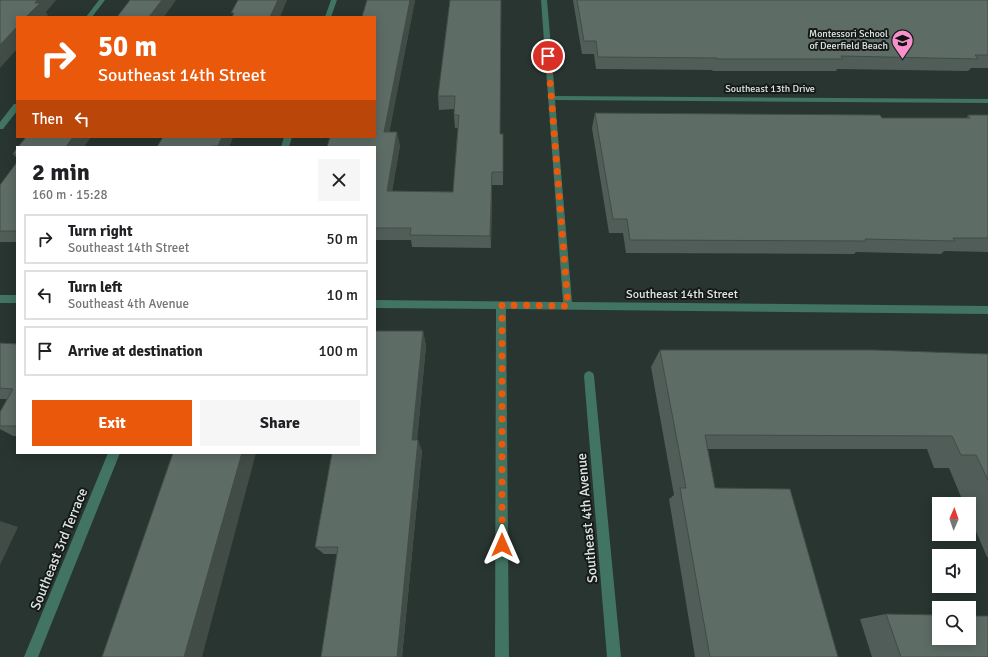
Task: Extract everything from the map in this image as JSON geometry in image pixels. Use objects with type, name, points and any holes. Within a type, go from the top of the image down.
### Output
[{"type":"street","points":[[90,16],[102,0]]},
{"type":"street","points":[[328,16],[334,0]]},
{"type":"street","points":[[544,0],[568,306]]},
{"type":"street","name":"Southeast 13th Drive","points":[[552,98],[988,100]]},
{"type":"street","points":[[0,127],[16,107]]},
{"type":"street","points":[[0,299],[16,299]]},
{"type":"street","name":"Southeast 14th Street","points":[[376,304],[988,310]]},
{"type":"street","points":[[502,305],[502,657]]},
{"type":"street","name":"Southeast 4th Avenue","points":[[589,376],[614,657]]},
{"type":"street","name":"Southeast 3rd Terrace","points":[[31,657],[114,454]]},
{"type":"building","points":[[0,0],[37,0],[35,3],[40,3],[27,16],[16,16],[16,28],[0,45]]},
{"type":"building","points":[[130,0],[162,0],[150,16],[118,16]]},
{"type":"building","points":[[238,0],[278,0],[270,16],[232,16],[234,13],[231,13]]},
{"type":"building","points":[[367,0],[410,0],[384,132],[397,132],[387,191],[453,192],[459,115],[454,115],[455,96],[438,96],[450,0],[501,0],[500,134],[503,134],[503,172],[492,172],[490,236],[410,235],[411,228],[376,228],[376,146],[327,146],[330,138],[376,138],[376,16],[362,16]]},
{"type":"building","points":[[577,0],[988,0],[988,55],[975,55],[978,59],[841,56],[843,59],[598,57],[596,41],[584,41]]},
{"type":"building","points":[[595,113],[880,115],[882,118],[970,118],[968,115],[988,115],[988,238],[953,238],[955,241],[865,239],[866,241],[630,240],[627,219],[613,219]]},
{"type":"building","points":[[25,138],[72,138],[67,146],[19,146]]},
{"type":"building","points":[[162,138],[222,138],[218,146],[158,146]]},
{"type":"building","points":[[16,163],[16,231],[0,231],[0,185]]},
{"type":"building","points":[[376,331],[423,331],[412,440],[418,440],[397,657],[321,657],[338,547],[315,547],[332,454],[376,454]]},
{"type":"building","points":[[0,343],[16,344],[16,426],[0,426],[0,412],[13,389],[0,388]]},
{"type":"building","points":[[660,350],[874,350],[988,354],[988,480],[976,455],[961,455],[952,436],[705,435],[715,488],[790,489],[838,657],[710,657],[680,488],[686,488]]},
{"type":"building","points":[[173,454],[242,454],[184,657],[102,657]]},
{"type":"building","points":[[886,614],[932,615],[932,645],[976,645],[976,616],[988,616],[988,657],[901,657]]},
{"type":"place","name":"Montessori School of Deerfield Beach","points":[[903,60]]},
{"type":"route","points":[[502,545],[502,305],[568,306],[548,56]]}]
